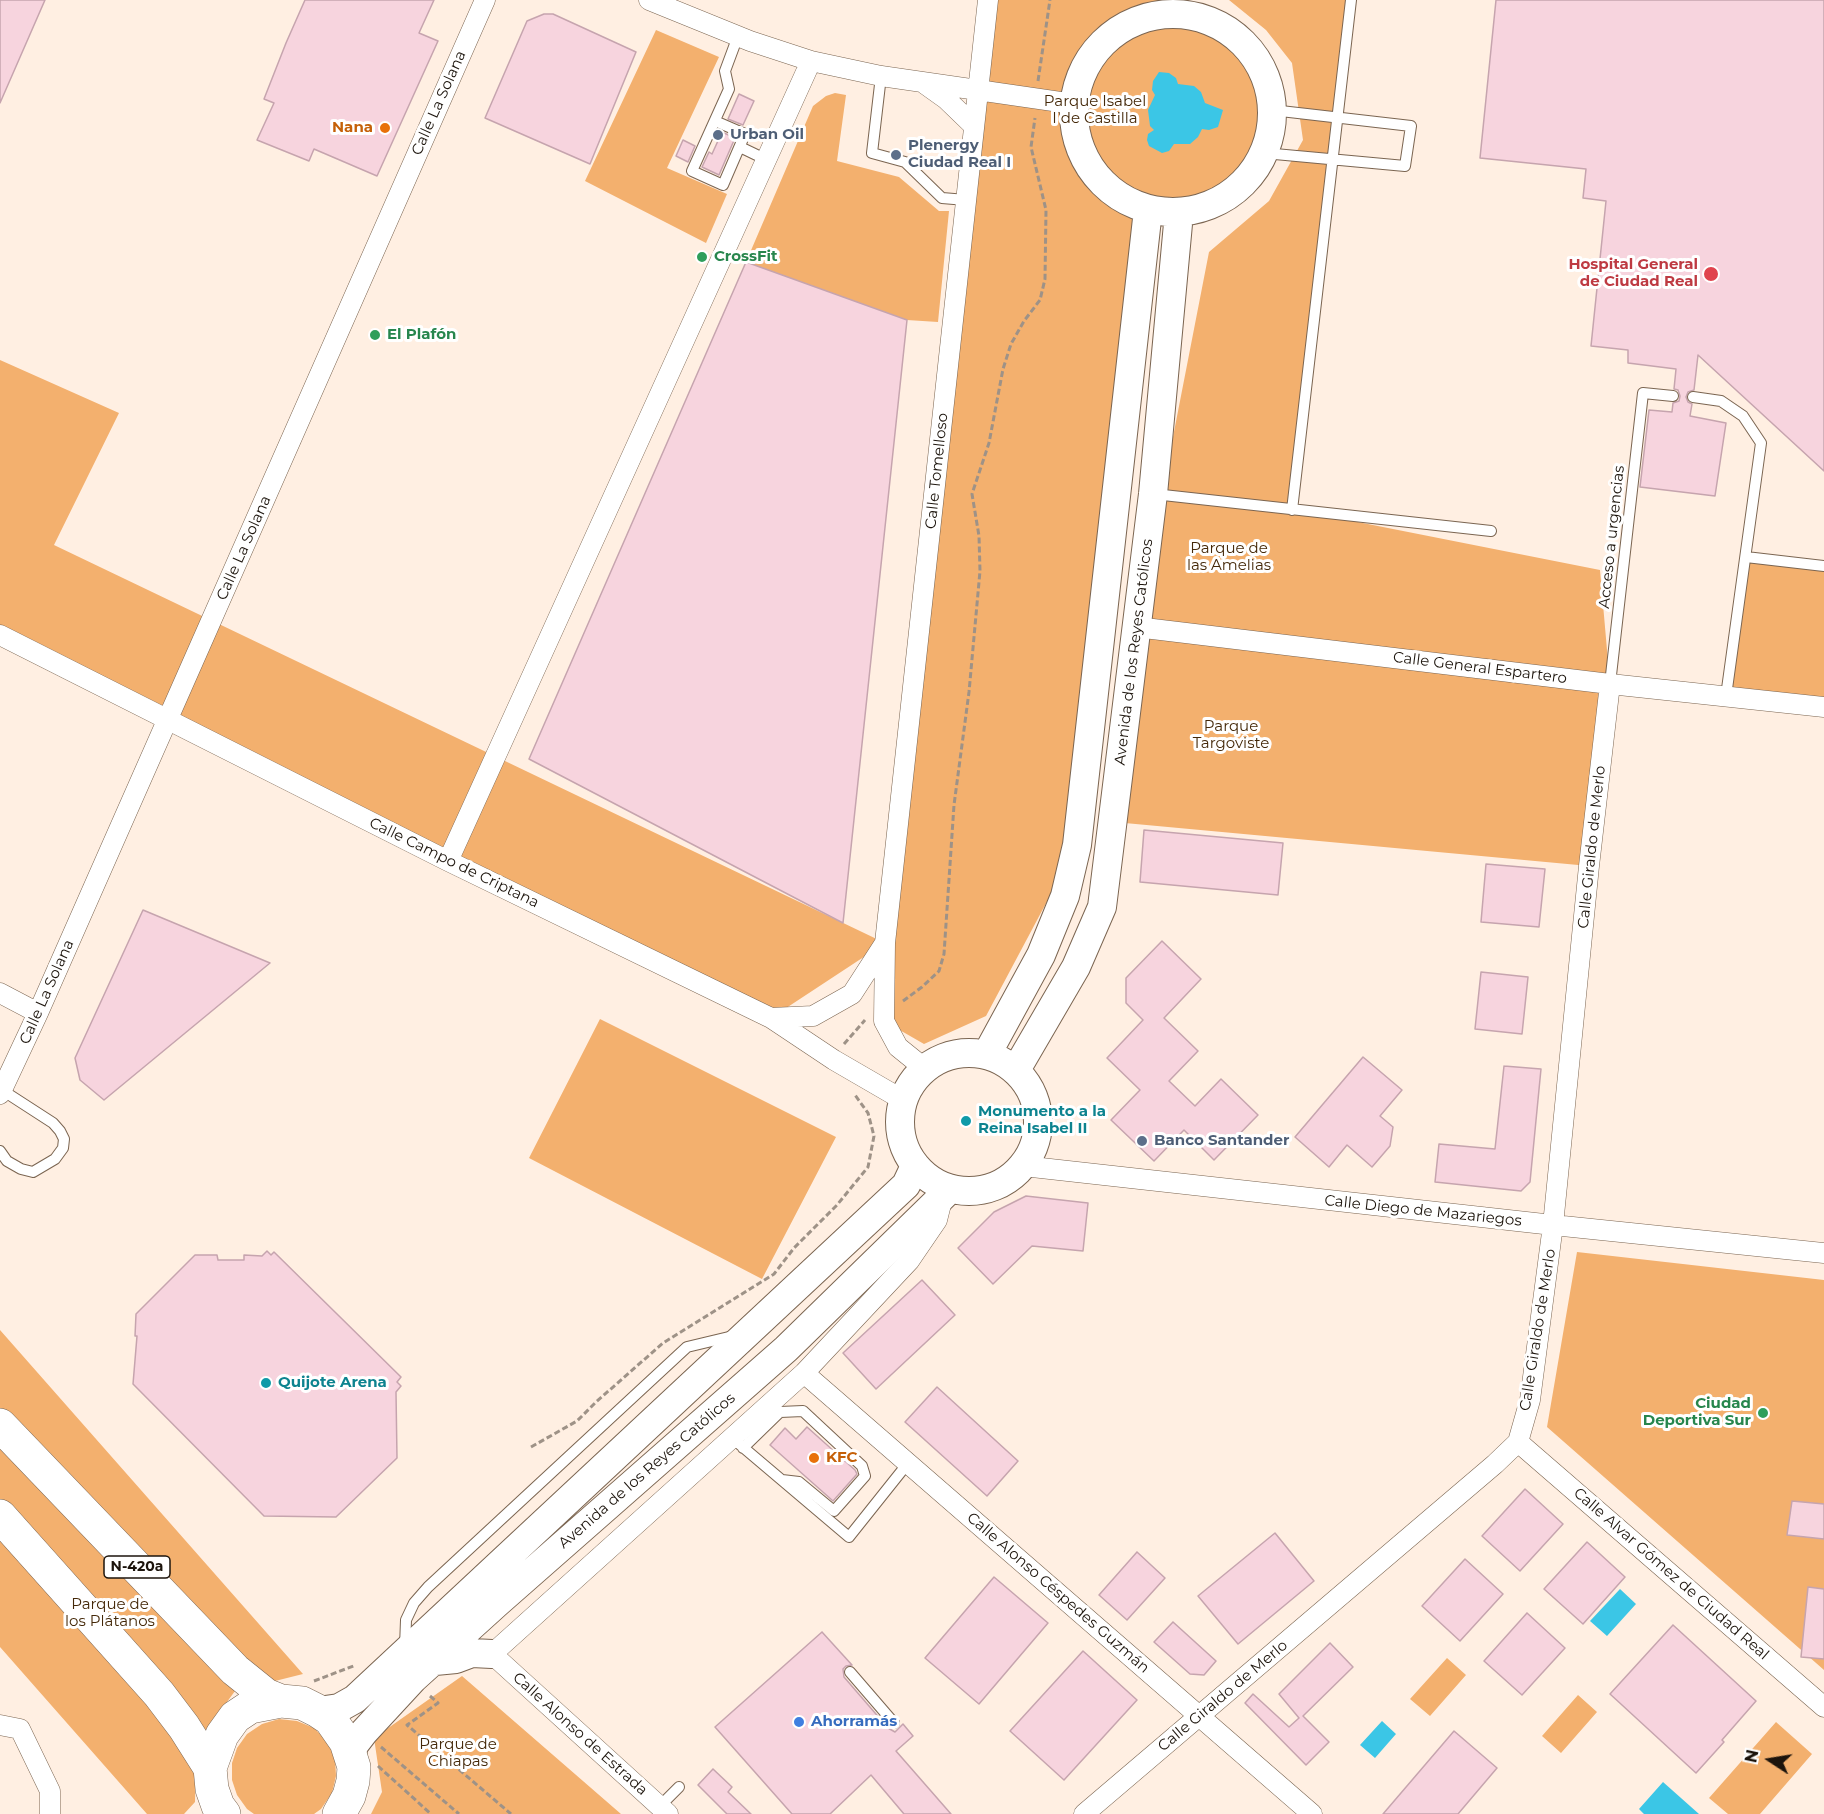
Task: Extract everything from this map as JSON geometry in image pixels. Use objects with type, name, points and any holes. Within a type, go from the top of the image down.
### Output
[{"type":"highway","name":"N-420a","points":[[0,1425],[236,1670],[266,1695],[281,1701],[302,1703],[313,1697],[339,1730],[357,1745],[353,1781],[349,1796],[339,1813]]},
{"type":"highway","name":"N-420a","points":[[0,1516],[159,1694],[184,1727],[213,1796]]},
{"type":"highway","name":"N-420a","points":[[213,1796],[222,1735],[235,1717],[250,1707],[281,1701]]},
{"type":"main road","points":[[1169,6],[1202,8],[1232,31],[1257,57],[1271,89],[1273,127],[1260,163],[1232,194],[1209,207],[1179,213],[1148,210],[1116,195],[1092,172],[1077,140],[1074,104],[1085,65],[1102,43],[1132,21],[1169,6]]},
{"type":"main road","points":[[987,1054],[1041,955],[1065,896],[1077,845],[1148,210]]},
{"type":"main road","name":"Avenida de los Reyes Católicos","points":[[1016,1070],[1076,967],[1102,907],[1153,494],[1179,213]]},
{"type":"main road","points":[[960,1052],[987,1054],[1016,1070],[1028,1085],[1036,1102],[1039,1120],[1037,1137],[1023,1166],[1002,1184],[981,1191],[946,1193],[940,1185],[915,1166],[902,1140],[899,1120],[903,1100],[924,1068],[946,1056],[960,1052]]},
{"type":"main road","name":"Avenida de los Reyes Católicos","points":[[313,1697],[339,1708],[355,1698],[906,1185],[915,1166]]},
{"type":"main road","name":"Avenida de los Reyes Católicos","points":[[357,1745],[423,1670],[786,1349],[946,1193]]},
{"type":"main road","points":[[423,1670],[472,1653],[492,1654]]},
{"type":"street","name":"Calle La Solana","points":[[1,1092],[168,720],[485,0]]},
{"type":"street","points":[[649,0],[738,36],[811,61],[881,76],[1074,104]]},
{"type":"street","name":"Calle Tomelloso","points":[[924,1068],[898,1047],[884,1021],[885,943],[988,0]]},
{"type":"street","points":[[448,861],[811,61]]},
{"type":"street","points":[[923,82],[946,99],[974,126]]},
{"type":"street","name":"Calle General Espartero","points":[[1136,627],[1610,684],[1824,707]]},
{"type":"street","name":"Calle Campo de Criptana","points":[[0,635],[448,861],[771,1018],[834,1060],[903,1100]]},
{"type":"street","name":"Calle Giraldo de Merlo","points":[[1084,1814],[1518,1442],[1530,1400],[1553,1226],[1590,855],[1610,684]]},
{"type":"street","name":"Calle Tomelloso","points":[[771,1018],[813,1016],[852,994],[885,943]]},
{"type":"street","points":[[0,993],[38,1013]]},
{"type":"street","name":"Calle Diego de Mazariegos","points":[[1023,1166],[1553,1226],[1824,1253]]},
{"type":"street","points":[[492,1654],[737,1442],[909,1261],[937,1220],[946,1193]]},
{"type":"street","name":"Calle Alonso Céspedes Guzmán","points":[[804,1372],[1312,1814]]},
{"type":"street","name":"Calle Alvar Gómez de Ciudad Real","points":[[1518,1442],[1824,1707]]},
{"type":"street","name":"Calle Alonso de Estrada","points":[[492,1654],[664,1810]]},
{"type":"street","points":[[0,1725],[20,1729],[50,1791],[50,1814]]},
{"type":"lane","points":[[1292,510],[1351,0]]},
{"type":"lane","points":[[715,121],[745,134],[723,185],[692,171],[729,89],[725,71],[738,36]]},
{"type":"lane","points":[[881,76],[872,153],[905,162],[942,198],[966,200]]},
{"type":"lane","points":[[1264,153],[1406,166],[1411,126],[1272,110]]},
{"type":"lane","points":[[740,147],[767,160]]},
{"type":"lane","name":"Acceso a urgencias","points":[[1610,684],[1643,393],[1673,396]]},
{"type":"lane","points":[[1693,398],[1721,401],[1743,416],[1761,443],[1726,696]]},
{"type":"lane","points":[[1153,494],[1491,531]]},
{"type":"lane","points":[[1746,557],[1824,566]]},
{"type":"lane","points":[[0,1151],[7,1161],[21,1169],[33,1172],[55,1159],[63,1148],[64,1139],[53,1123],[1,1092]]},
{"type":"lane","points":[[782,1480],[799,1482],[834,1511],[864,1476],[862,1466],[803,1411],[780,1412],[737,1442],[849,1537],[908,1463]]},
{"type":"lane","points":[[850,1672],[894,1723]]},
{"type":"lane","points":[[664,1810],[679,1787]]},
{"type":"path","points":[[313,1697],[362,1660]]},
{"type":"path","points":[[423,1670],[438,1703],[407,1725],[511,1814]]},
{"type":"path","points":[[357,1745],[431,1814]]},
{"type":"path","points":[[357,1745],[459,1814]]},
{"type":"green space","name":"Parque Isabel I de Castilla","points":[[993,0],[1170,0],[1169,12],[1231,36],[1271,89],[1264,153],[1232,194],[1147,210],[1077,845],[986,1016],[924,1044],[884,1021]]},
{"type":"green space","points":[[1229,0],[1350,0],[1292,509],[1600,570],[1610,684],[1589,866],[1114,822],[1136,627],[1209,252],[1269,201],[1303,140],[1292,63],[1266,30]]},
{"type":"green space","points":[[656,30],[719,57],[667,168],[727,194],[706,243],[585,181]]},
{"type":"green space","points":[[835,93],[846,95],[837,161],[899,177],[939,211],[949,211],[938,322],[907,320],[746,262],[813,106],[826,96]]},
{"type":"green space","points":[[0,360],[119,413],[54,545],[885,943],[771,1018],[0,633]]},
{"type":"green space","points":[[1746,557],[1824,568],[1824,707],[1726,696]]},
{"type":"green space","points":[[600,1019],[836,1137],[762,1279],[529,1158]]},
{"type":"green space","points":[[1577,1252],[1824,1280],[1824,1670],[1547,1427]]},
{"type":"green space","name":"Parque de los Plátanos","points":[[0,1330],[303,1674],[235,1691],[196,1744],[195,1802],[184,1814],[147,1814],[0,1647]]},
{"type":"green space","points":[[1447,1658],[1466,1675],[1430,1716],[1410,1699]]},
{"type":"green space","name":"Parque de Chiapas","points":[[462,1676],[621,1814],[371,1814],[382,1792],[374,1738]]},
{"type":"green space","points":[[1578,1695],[1597,1712],[1561,1753],[1542,1736]]},
{"type":"green space","points":[[279,1719],[297,1721],[314,1728],[327,1741],[335,1758],[336,1776],[332,1793],[321,1809],[314,1814],[254,1814],[247,1809],[237,1795],[232,1780],[232,1763],[237,1748],[247,1734],[262,1724]]},
{"type":"green space","points":[[1776,1722],[1812,1754],[1760,1814],[1728,1814],[1709,1798]]},
{"type":"water","points":[[1159,72],[1169,73],[1176,78],[1178,84],[1194,86],[1201,92],[1205,103],[1223,110],[1218,127],[1209,130],[1202,129],[1198,137],[1190,144],[1174,144],[1169,151],[1162,153],[1149,146],[1147,140],[1148,134],[1154,130],[1150,126],[1148,110],[1155,95],[1152,90],[1153,81]]},
{"type":"water","points":[[1620,1589],[1636,1604],[1607,1636],[1590,1621]]},
{"type":"water","points":[[1382,1721],[1396,1734],[1375,1758],[1360,1745]]},
{"type":"water","points":[[1663,1782],[1699,1814],[1644,1814],[1639,1809]]},
{"type":"building","points":[[0,0],[45,0],[0,103]]},
{"type":"building","points":[[305,0],[434,0],[419,33],[438,41],[377,176],[314,149],[309,161],[257,140],[274,103],[264,99]]},
{"type":"building","name":"Hospital General de Ciudad Real","points":[[1496,0],[1824,0],[1824,471],[1698,355],[1694,390],[1688,392],[1686,397],[1692,404],[1690,416],[1726,423],[1715,496],[1640,487],[1649,410],[1672,412],[1673,403],[1679,401],[1680,396],[1678,390],[1674,389],[1676,369],[1628,363],[1628,350],[1591,346],[1606,201],[1583,198],[1586,169],[1480,158]]},
{"type":"building","points":[[544,14],[553,14],[636,52],[590,164],[485,118],[527,21]]},
{"type":"building","points":[[739,94],[754,101],[743,125],[728,119]]},
{"type":"building","points":[[722,132],[735,138],[719,175],[702,167],[709,152],[712,154]]},
{"type":"building","points":[[683,140],[695,146],[688,162],[676,156]]},
{"type":"building","points":[[746,262],[907,320],[843,923],[529,759]]},
{"type":"building","points":[[1144,830],[1283,843],[1278,895],[1140,882]]},
{"type":"building","points":[[1486,864],[1545,869],[1539,927],[1481,922]]},
{"type":"building","points":[[143,910],[270,963],[104,1100],[80,1080],[75,1058]]},
{"type":"building","points":[[1162,941],[1201,979],[1164,1018],[1198,1051],[1169,1081],[1195,1106],[1221,1079],[1258,1115],[1214,1160],[1184,1130],[1154,1161],[1111,1120],[1140,1090],[1107,1058],[1143,1020],[1126,1003],[1126,978]]},
{"type":"building","points":[[1481,972],[1528,977],[1522,1034],[1475,1029]]},
{"type":"building","points":[[1363,1057],[1402,1090],[1380,1116],[1393,1127],[1390,1146],[1372,1167],[1347,1145],[1329,1167],[1295,1137]]},
{"type":"building","points":[[1504,1066],[1541,1069],[1530,1182],[1521,1191],[1435,1182],[1439,1144],[1495,1149]]},
{"type":"building","points":[[1026,1196],[1088,1203],[1083,1251],[1032,1246],[993,1284],[958,1248],[994,1212]]},
{"type":"building","name":"Quijote Arena","points":[[267,1251],[271,1255],[274,1252],[401,1377],[397,1382],[401,1386],[396,1392],[397,1458],[336,1517],[264,1516],[133,1384],[137,1336],[135,1336],[136,1314],[195,1255],[217,1255],[218,1260],[244,1260],[244,1255],[262,1256]]},
{"type":"building","points":[[922,1280],[955,1315],[876,1389],[843,1353]]},
{"type":"building","points":[[937,1387],[1018,1461],[987,1496],[905,1422]]},
{"type":"building","name":"KFC","points":[[807,1427],[857,1474],[833,1501],[770,1445],[785,1428],[796,1439]]},
{"type":"building","points":[[1525,1489],[1563,1524],[1520,1571],[1482,1536]]},
{"type":"building","points":[[1792,1501],[1824,1504],[1824,1539],[1787,1535]]},
{"type":"building","points":[[1275,1533],[1314,1581],[1238,1644],[1198,1596]]},
{"type":"building","points":[[1587,1542],[1625,1577],[1583,1624],[1544,1589]]},
{"type":"building","points":[[1137,1552],[1165,1578],[1127,1620],[1099,1595]]},
{"type":"building","points":[[1465,1559],[1503,1594],[1460,1641],[1422,1606]]},
{"type":"building","points":[[994,1577],[1048,1623],[979,1704],[925,1658]]},
{"type":"building","points":[[1808,1587],[1824,1589],[1824,1659],[1801,1657]]},
{"type":"building","points":[[1527,1613],[1565,1648],[1522,1695],[1484,1661]]},
{"type":"building","points":[[1173,1622],[1216,1661],[1204,1675],[1190,1674],[1154,1642]]},
{"type":"building","points":[[1673,1625],[1756,1701],[1696,1773],[1610,1694]]},
{"type":"building","name":"Ahorramás","points":[[822,1632],[852,1665],[843,1669],[844,1677],[888,1728],[895,1732],[903,1724],[913,1736],[896,1751],[951,1814],[904,1814],[871,1775],[830,1814],[792,1814],[715,1727]]},
{"type":"building","points":[[1330,1643],[1353,1667],[1303,1716],[1329,1742],[1306,1765],[1245,1703],[1253,1694],[1289,1727],[1299,1718],[1279,1694]]},
{"type":"building","points":[[1083,1651],[1137,1700],[1064,1780],[1010,1731]]},
{"type":"building","points":[[1454,1731],[1497,1768],[1458,1814],[1383,1814]]},
{"type":"building","points":[[713,1769],[732,1787],[728,1792],[751,1814],[727,1814],[698,1785]]},
{"type":"place","name":"Nana","points":[[385,128]]},
{"type":"place","name":"Urban Oil","points":[[718,135]]},
{"type":"place","name":"Plenergy Ciudad Real I","points":[[896,155]]},
{"type":"place","name":"CrossFit","points":[[702,257]]},
{"type":"place","name":"Hospital General de Ciudad Real","points":[[1711,274]]},
{"type":"place","name":"El Plafón","points":[[375,335]]},
{"type":"place","name":"Monumento a la Reina Isabel II","points":[[966,1121]]},
{"type":"place","name":"Banco Santander","points":[[1142,1141]]},
{"type":"place","name":"Quijote Arena","points":[[266,1383]]},
{"type":"place","name":"Ciudad Deportiva Sur","points":[[1763,1413]]},
{"type":"place","name":"KFC","points":[[814,1458]]},
{"type":"place","name":"Ahorramás","points":[[799,1722]]},
{"type":"park label","name":"Parque de las Amelias","points":[[1229,558]]},
{"type":"park label","name":"Parque Targoviste","points":[[1231,736]]}]
